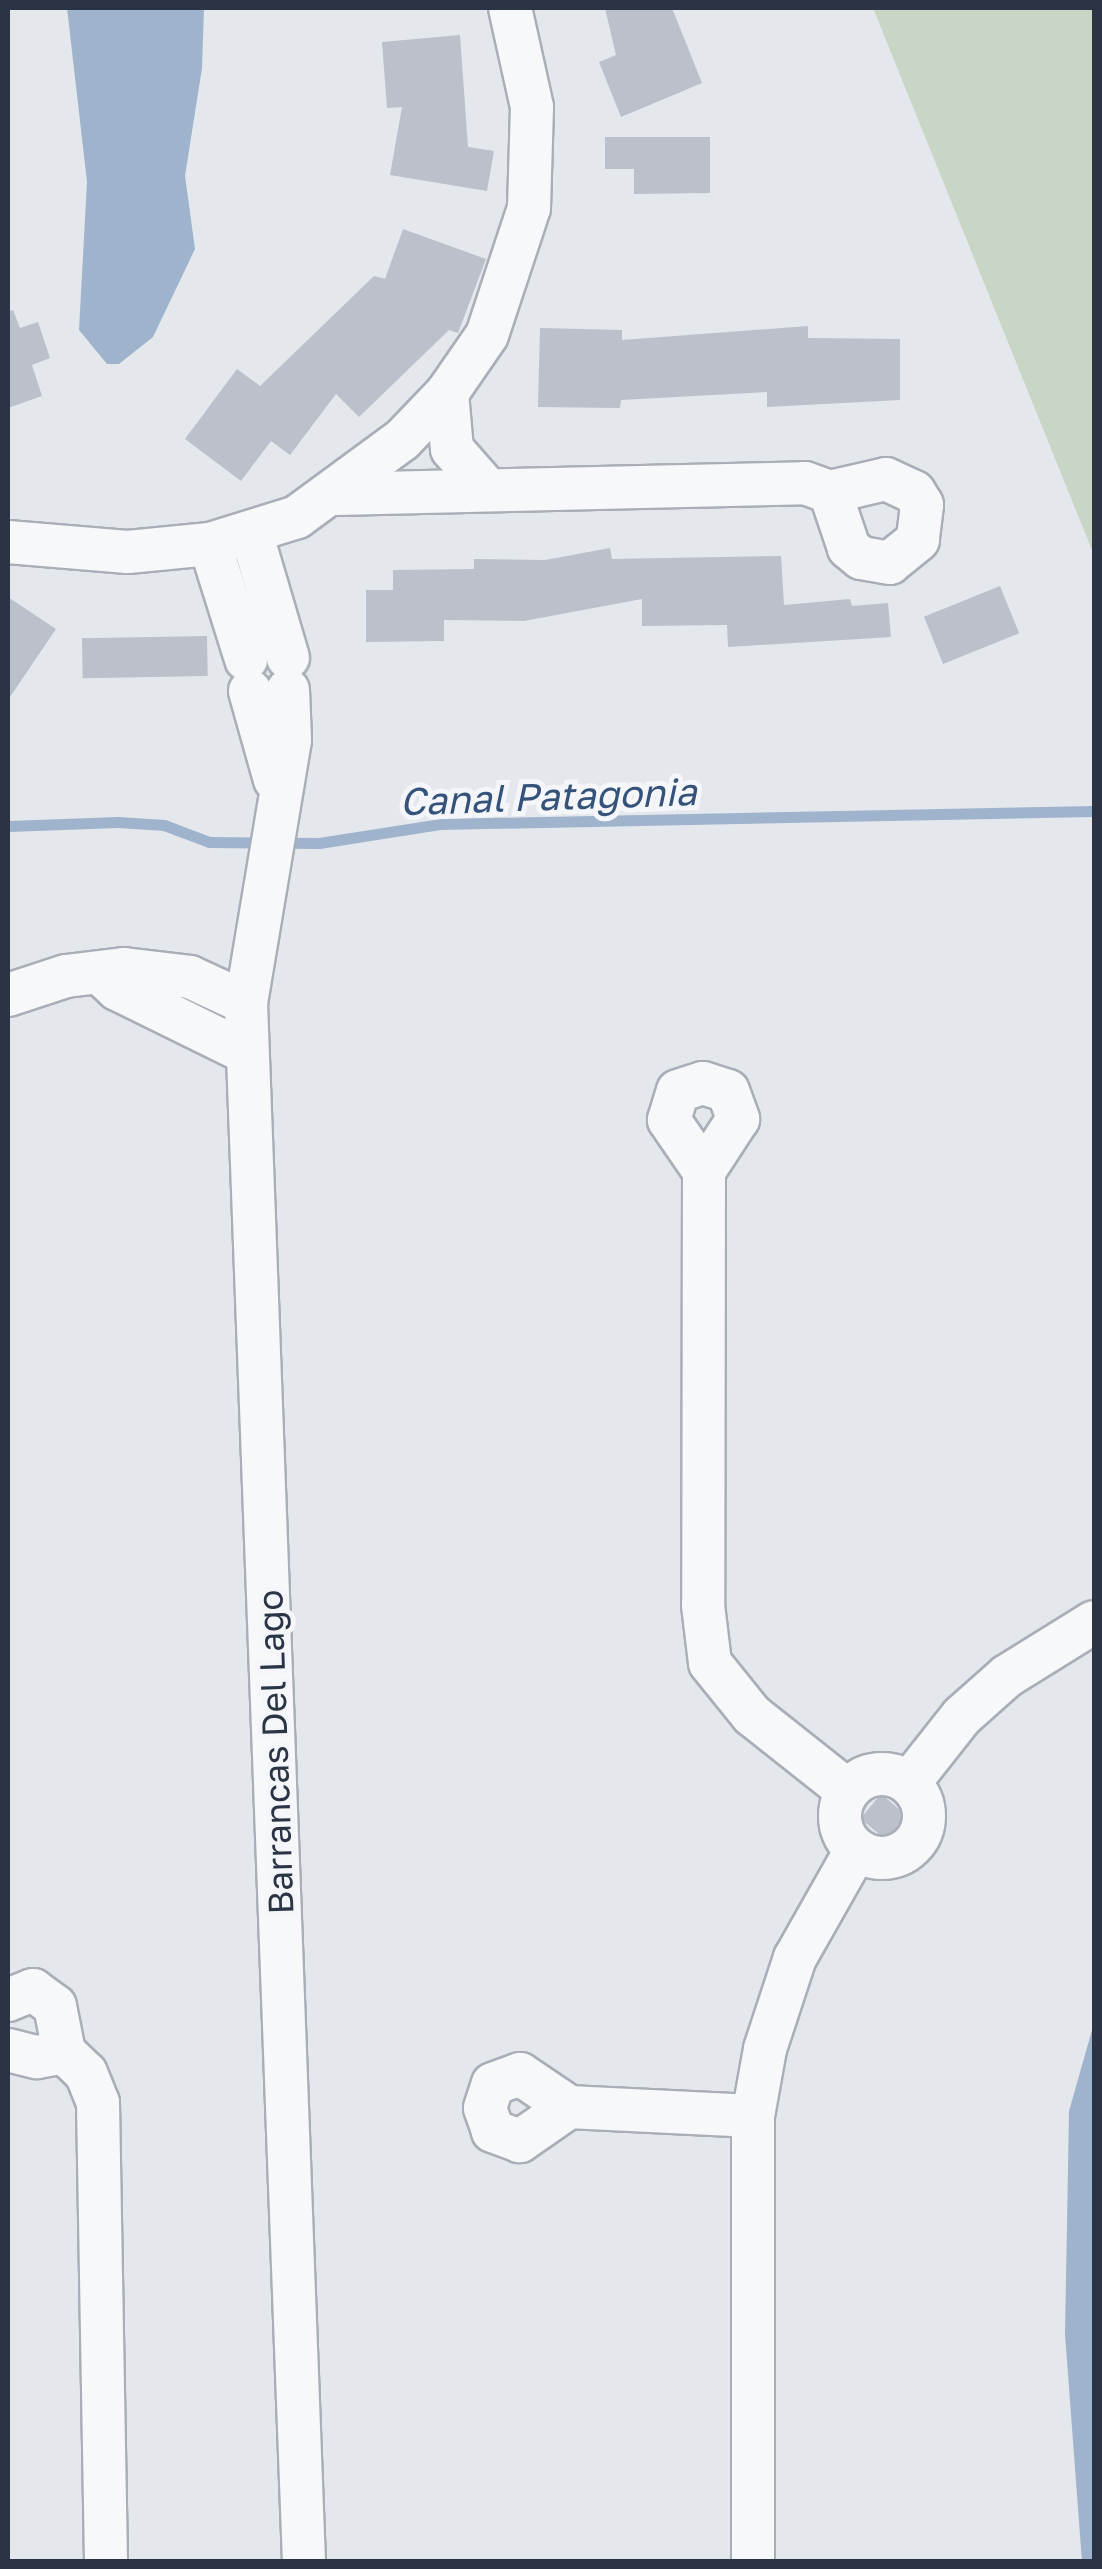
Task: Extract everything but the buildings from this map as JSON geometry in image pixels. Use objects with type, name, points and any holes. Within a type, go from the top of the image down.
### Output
[{"type":"street","points":[[14,538],[128,552],[210,544],[297,517],[336,494],[447,393],[487,335],[529,208],[532,107],[510,8]]},
{"type":"street","points":[[447,393],[452,449],[487,489]]},
{"type":"street","points":[[336,494],[805,484],[830,492]]},
{"type":"street","points":[[250,532],[268,674]]},
{"type":"street","points":[[210,544],[268,674]]},
{"type":"street","name":"Barrancas Del Lago","points":[[268,674],[281,805],[256,925],[246,1003],[304,2562]]},
{"type":"street","points":[[8,995],[66,976],[124,969],[190,977],[246,1003]]},
{"type":"street","points":[[102,974],[117,989],[247,1053]]},
{"type":"street","points":[[704,1171],[704,1606],[710,1663],[752,1715],[848,1791]]},
{"type":"street","points":[[908,1784],[962,1716],[995,1686],[1046,1647],[1094,1622]]},
{"type":"street","points":[[884,1774],[908,1784],[923,1808],[919,1836],[884,1858],[856,1850],[839,1816],[848,1791],[884,1774]]},
{"type":"street","points":[[753,2562],[753,2116],[765,2048],[795,1958],[856,1850]]},
{"type":"street","points":[[8,2000],[33,1990],[46,1996],[61,2024],[64,2052],[86,2073],[98,2103],[106,2562]]},
{"type":"street","points":[[8,2050],[37,2057],[64,2052]]},
{"type":"street","points":[[569,2108],[753,2116]]},
{"type":"green space","points":[[873,8],[1094,8],[1094,555]]},
{"type":"water","points":[[67,8],[204,8],[202,68],[185,176],[195,249],[153,337],[119,364],[107,364],[79,330],[87,182]]},
{"type":"water","points":[[1094,2023],[1094,2561],[1082,2562],[1065,2334],[1069,2111]]},
{"type":"waterway","name":"Canal Patagonia","points":[[8,826],[118,822],[164,825],[209,842],[319,843],[440,824],[1094,811]]}]
